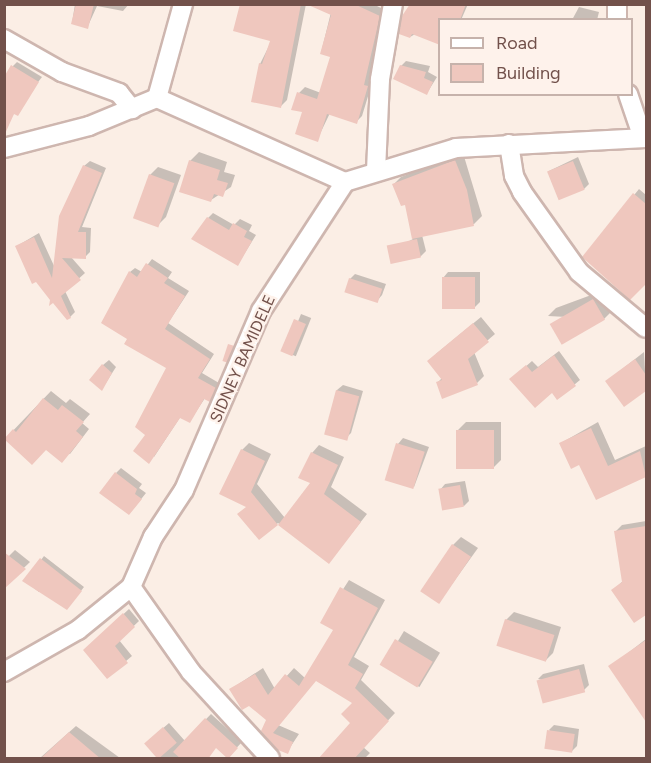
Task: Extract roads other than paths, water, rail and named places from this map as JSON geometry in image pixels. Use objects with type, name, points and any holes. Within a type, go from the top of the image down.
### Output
[{"type":"street","points":[[157,98],[183,4]]},
{"type":"street","points":[[376,171],[380,79],[390,6]]},
{"type":"street","points":[[4,39],[62,72],[119,93],[132,109]]},
{"type":"street","points":[[4,148],[89,126],[157,98],[345,182],[456,147],[645,138],[629,96]]},
{"type":"street","points":[[509,144],[513,176],[579,272],[646,328]]},
{"type":"street","name":"SIDNEY BAMIDELE","points":[[131,587],[153,537],[184,490],[261,311],[345,182]]},
{"type":"street","points":[[4,672],[78,630],[131,587],[191,672],[268,757]]}]
